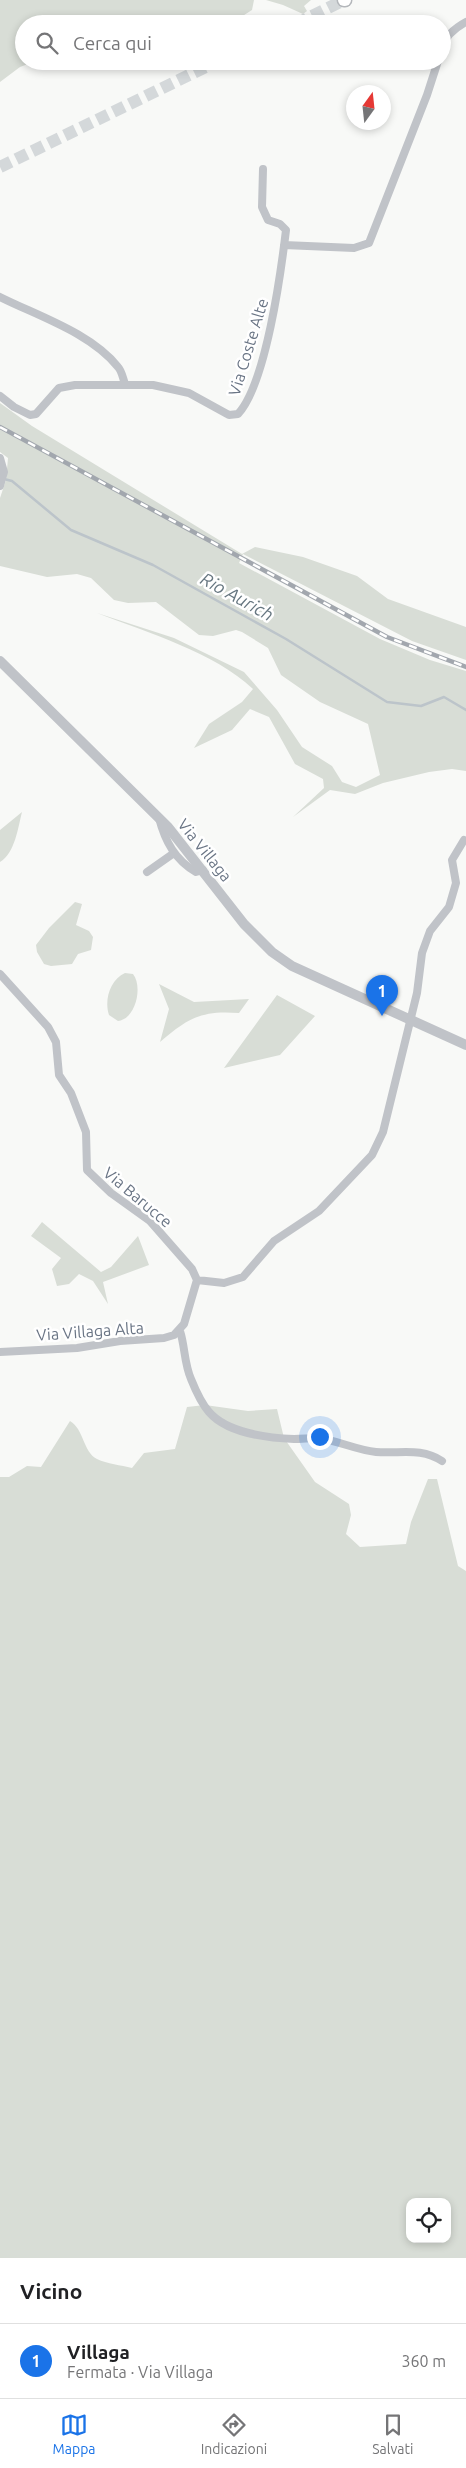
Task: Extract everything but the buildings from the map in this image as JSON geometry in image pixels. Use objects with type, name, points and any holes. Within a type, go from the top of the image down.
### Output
[{"type":"street","points":[[451,32],[466,22]]},
{"type":"street","points":[[284,246],[354,248],[369,243],[435,70]]},
{"type":"street","name":"Via Coste Alte","points":[[125,384],[175,388],[190,393],[229,415],[238,414],[249,397],[260,364],[279,289],[286,230],[280,224],[268,220],[262,207],[263,169]]},
{"type":"street","points":[[0,297],[64,326],[104,353],[120,368],[125,384],[75,385],[59,388],[36,414],[30,415],[14,407],[0,396]]},
{"type":"street","points":[[0,458],[4,472],[0,485]]},
{"type":"street","name":"Via Villaga","points":[[0,661],[159,818],[203,870],[244,924],[272,952],[292,966],[466,1045]]},
{"type":"street","points":[[159,818],[163,835],[174,853],[187,867],[196,872],[203,870]]},
{"type":"street","points":[[442,1461],[431,1454],[413,1451],[395,1454],[367,1451],[317,1438],[292,1439],[262,1435],[230,1427],[209,1412],[191,1379],[180,1331],[197,1280],[224,1283],[244,1278],[274,1242],[319,1211],[372,1155],[383,1132],[410,1021],[422,953],[430,931],[449,907],[456,882],[452,860],[464,840]]},
{"type":"street","points":[[148,872],[174,853]]},
{"type":"street","name":"Via Barucce","points":[[0,974],[48,1026],[56,1042],[59,1075],[75,1102],[86,1132],[87,1170],[111,1193],[150,1221],[192,1269],[197,1280]]},
{"type":"street","name":"Via Villaga Alta","points":[[0,1352],[77,1348],[120,1341],[152,1340],[164,1338],[180,1331]]},
{"type":"shaded area","points":[[0,0],[254,0],[252,10],[244,15],[15,15],[16,70],[0,82]]},
{"type":"shaded area","points":[[266,0],[311,0],[304,6],[307,11],[303,14]]},
{"type":"shaded area","points":[[0,403],[32,426],[242,554],[255,547],[303,557],[357,576],[388,599],[466,627],[466,660],[412,641],[243,554],[239,563],[380,639],[430,660],[466,671],[466,771],[452,769],[429,772],[383,783],[355,794],[330,790],[293,817],[324,788],[323,779],[295,764],[269,717],[250,709],[232,730],[194,748],[209,724],[242,702],[253,689],[219,664],[200,654],[97,613],[174,638],[244,672],[277,710],[302,747],[332,766],[342,782],[356,787],[380,775],[368,724],[320,702],[281,675],[268,648],[242,632],[236,630],[213,636],[199,635],[156,602],[128,603],[114,600],[91,578],[77,574],[47,577],[0,566],[0,498],[6,480],[8,458],[0,452]]},
{"type":"shaded area","points":[[22,812],[9,853],[0,862],[0,830]]},
{"type":"shaded area","points":[[75,902],[82,904],[76,925],[89,931],[93,937],[91,950],[78,954],[72,964],[51,966],[44,964],[37,952],[36,945],[49,928]]},
{"type":"shaded area","points":[[125,973],[133,974],[136,979],[136,1001],[129,1014],[124,1019],[118,1021],[109,1015],[107,1003],[115,980]]},
{"type":"shaded area","points":[[159,984],[194,1002],[249,999],[239,1013],[215,1013],[196,1017],[160,1042],[169,1009]]},
{"type":"shaded area","points":[[277,995],[315,1016],[280,1055],[224,1068]]},
{"type":"shaded area","points":[[42,1222],[101,1272],[111,1267],[138,1236],[149,1265],[103,1282],[108,1304],[93,1281],[79,1274],[69,1284],[57,1286],[52,1269],[61,1258],[31,1236]]},
{"type":"shaded area","points":[[205,1405],[248,1411],[277,1409],[284,1438],[315,1482],[349,1504],[351,1515],[346,1534],[360,1547],[406,1544],[411,1522],[428,1479],[437,1479],[458,1566],[466,1571],[466,2258],[0,2258],[0,1477],[9,1477],[27,1466],[41,1467],[70,1421],[78,1429],[92,1456],[105,1462],[132,1468],[144,1453],[175,1449],[187,1407]]},
{"type":"waterway","name":"Rio Aurich","points":[[4,479],[12,481],[71,530],[153,565],[286,639],[387,702],[421,706],[444,697],[466,710]]},
{"type":"tunnel","points":[[314,15],[344,0]]},
{"type":"tunnel","points":[[0,167],[199,70]]},
{"type":"railway","points":[[0,427],[387,637],[466,667]]},
{"type":"place","name":"Villaga","points":[[382,1016]]}]
